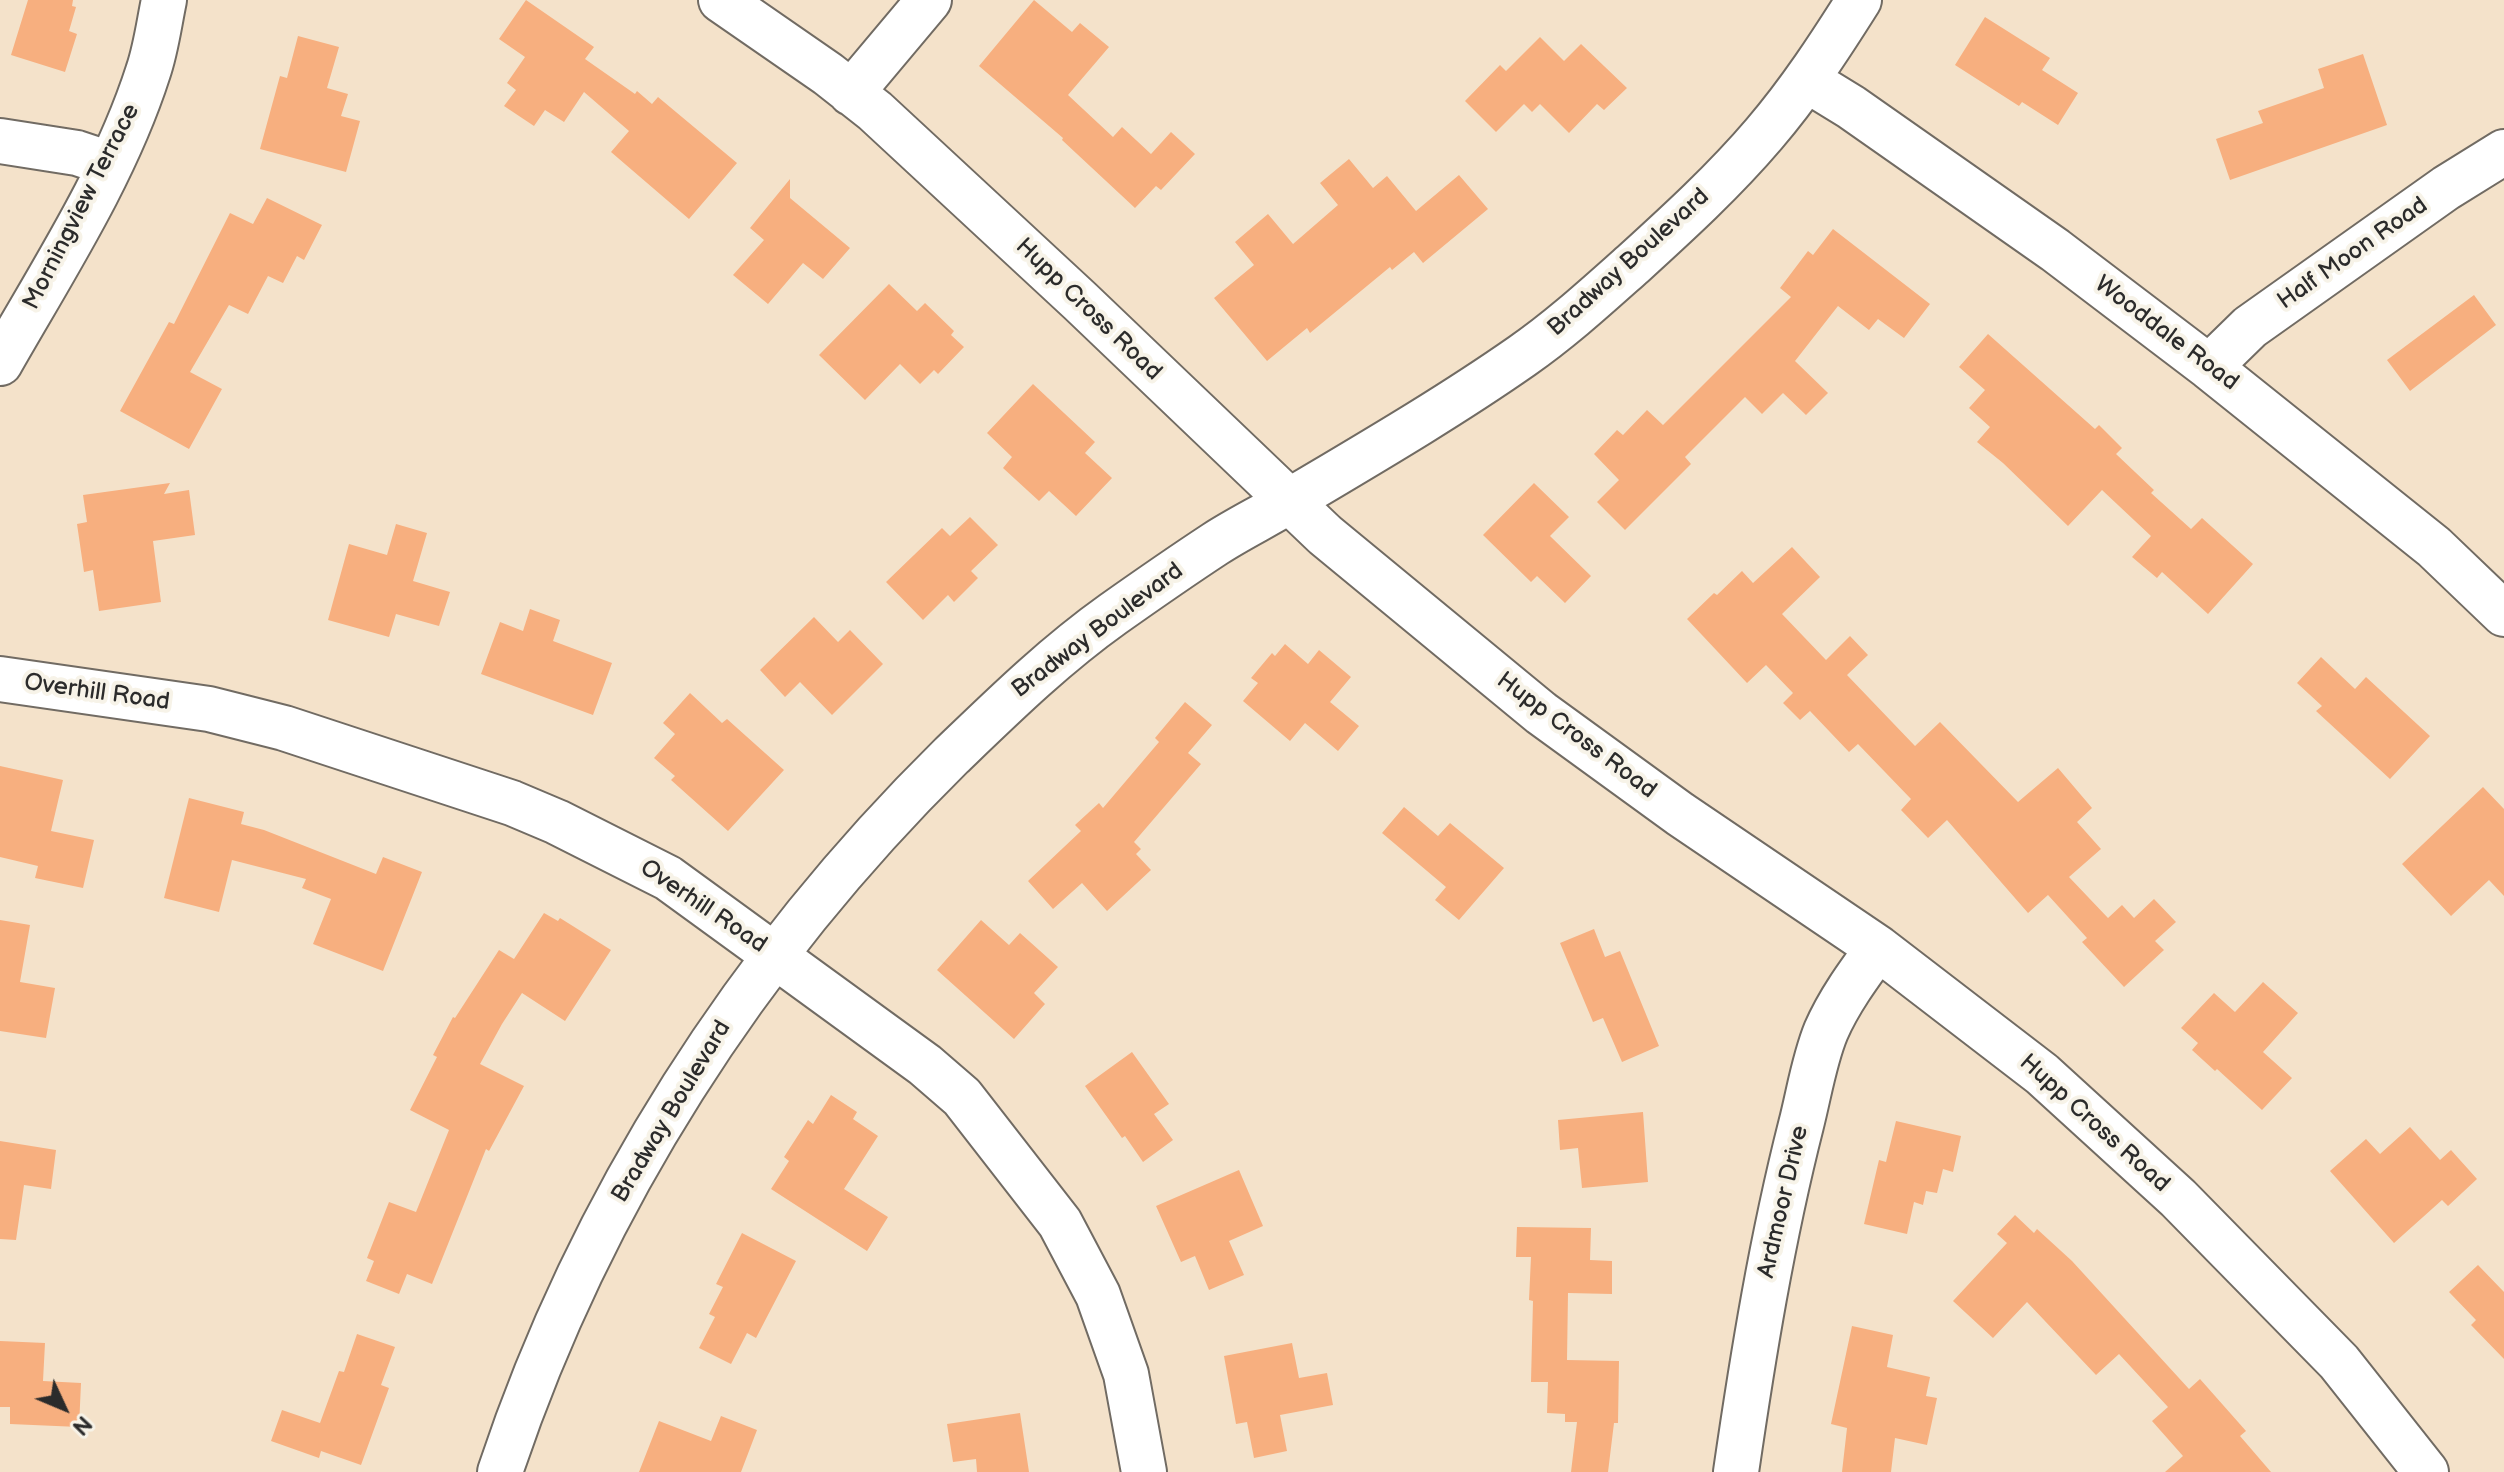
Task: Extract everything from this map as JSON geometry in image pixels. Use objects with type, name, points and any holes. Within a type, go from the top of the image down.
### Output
[{"type":"street","name":"Morningview Terrace","points":[[0,363],[131,120],[149,70],[164,0]]},
{"type":"street","name":"Hupp Cross Road","points":[[721,0],[875,111],[1325,535],[1541,713],[1680,814],[1878,948],[2042,1074],[2178,1198],[2339,1362],[2426,1472]]},
{"type":"street","points":[[851,93],[929,0]]},
{"type":"street","name":"Bradway Boulevard","points":[[500,1472],[569,1298],[624,1185],[687,1080],[774,955],[864,847],[1026,682],[1132,601],[1218,542],[1437,412],[1525,354],[1589,304],[1695,207],[1764,135],[1807,80],[1859,0]]},
{"type":"street","name":"Wooddale Road","points":[[1807,80],[1851,107],[2055,250],[2209,367],[2434,547],[2504,614]]},
{"type":"street","points":[[0,141],[77,153],[110,164]]},
{"type":"street","name":"Half Moon Road","points":[[2209,367],[2250,327],[2446,188],[2504,152]]},
{"type":"street","name":"Overhill Road","points":[[0,679],[224,713],[284,728],[512,803],[614,849],[668,878],[925,1065],[962,1097],[1060,1223],[1098,1295],[1126,1374],[1144,1472]]},
{"type":"street","name":"Ardmoor Drive","points":[[1736,1472],[1755,1341],[1772,1252],[1790,1168],[1826,1032],[1843,998],[1878,948]]},
{"type":"building","points":[[28,0],[73,0],[72,6],[76,7],[69,31],[77,34],[65,72],[11,55]]},
{"type":"building","points":[[526,0],[594,47],[585,59],[635,94],[637,91],[652,104],[658,97],[737,163],[689,219],[611,152],[629,131],[584,92],[564,122],[545,110],[534,126],[504,106],[516,90],[507,83],[525,57],[499,39]]},
{"type":"building","points":[[1034,0],[1072,32],[1080,23],[1109,47],[1068,95],[1113,137],[1122,127],[1151,154],[1171,132],[1195,154],[1161,190],[1156,186],[1135,208],[1063,138],[979,66]]},
{"type":"building","points":[[1985,17],[2050,58],[2042,70],[2078,93],[2058,125],[2022,102],[2019,106],[1955,65]]},
{"type":"building","points":[[298,36],[339,47],[327,88],[348,94],[341,116],[360,121],[346,172],[260,149],[280,76],[287,78]]},
{"type":"building","points":[[1540,37],[1564,61],[1581,44],[1627,88],[1604,110],[1597,104],[1569,133],[1540,104],[1532,112],[1524,104],[1496,132],[1465,101],[1500,65],[1506,71]]},
{"type":"building","points":[[2363,54],[2387,125],[2230,180],[2216,139],[2263,123],[2258,111],[2324,88],[2318,69]]},
{"type":"building","points":[[1349,159],[1373,188],[1387,176],[1416,211],[1459,175],[1488,209],[1423,263],[1414,252],[1392,270],[1390,267],[1310,333],[1307,328],[1267,361],[1214,298],[1254,265],[1235,242],[1268,214],[1293,244],[1338,205],[1320,183]]},
{"type":"building","points":[[790,179],[790,198],[850,248],[823,279],[803,263],[768,304],[733,275],[764,240],[750,228]]},
{"type":"building","points":[[267,198],[322,225],[304,260],[297,256],[283,283],[268,276],[248,314],[229,305],[190,372],[222,389],[189,449],[120,411],[169,322],[174,324],[230,213],[253,224]]},
{"type":"building","points":[[1833,229],[1930,304],[1904,338],[1878,319],[1869,330],[1838,306],[1795,361],[1828,393],[1806,415],[1783,393],[1762,414],[1745,397],[1685,457],[1691,464],[1625,530],[1597,502],[1619,480],[1594,454],[1617,430],[1623,435],[1647,410],[1663,425],[1791,297],[1780,288],[1808,251],[1813,255]]},
{"type":"building","points":[[889,284],[917,311],[925,303],[954,331],[951,335],[964,347],[938,374],[934,370],[920,384],[900,364],[865,400],[819,355]]},
{"type":"building","points":[[2474,295],[2496,325],[2410,391],[2387,360]]},
{"type":"building","points":[[1988,334],[2095,429],[2099,425],[2122,448],[2116,454],[2154,490],[2151,493],[2191,529],[2202,518],[2253,564],[2208,614],[2162,572],[2157,578],[2132,557],[2151,536],[2102,490],[2068,526],[1977,442],[1990,427],[1969,408],[1985,390],[1959,367]]},
{"type":"building","points":[[1033,384],[1095,442],[1085,453],[1112,478],[1076,516],[1049,491],[1039,501],[1003,468],[1012,457],[987,433]]},
{"type":"building","points":[[170,483],[164,494],[189,490],[195,535],[153,541],[161,602],[99,611],[93,570],[84,572],[77,524],[87,522],[83,495]]},
{"type":"building","points":[[1534,483],[1569,517],[1550,536],[1591,576],[1565,603],[1537,576],[1531,582],[1483,535]]},
{"type":"building","points":[[970,517],[998,545],[971,571],[978,578],[954,602],[948,595],[923,620],[886,582],[942,528],[950,536]]},
{"type":"building","points":[[396,524],[427,533],[413,581],[450,592],[439,626],[396,614],[389,637],[328,620],[349,544],[387,555]]},
{"type":"building","points":[[1792,547],[1820,577],[1782,614],[1826,660],[1850,636],[1868,655],[1847,675],[1915,746],[1940,722],[2018,802],[2058,768],[2092,808],[2077,822],[2101,849],[2069,877],[2108,918],[2122,905],[2134,918],[2154,899],[2176,922],[2155,941],[2164,950],[2124,987],[2082,942],[2087,938],[2048,895],[2028,913],[1947,820],[1928,838],[1901,810],[1911,799],[1858,744],[1849,752],[1810,711],[1800,720],[1783,703],[1793,693],[1766,665],[1747,683],[1687,619],[1742,571],[1753,583]]},
{"type":"building","points":[[530,609],[560,620],[553,641],[612,663],[593,715],[481,674],[500,622],[523,631]]},
{"type":"building","points":[[814,617],[838,642],[850,630],[883,664],[832,715],[800,682],[785,697],[760,670]]},
{"type":"building","points":[[1285,644],[1308,664],[1319,650],[1351,677],[1330,702],[1359,726],[1338,751],[1305,723],[1290,741],[1243,701],[1258,683],[1251,678],[1272,653],[1275,656]]},
{"type":"building","points":[[2321,657],[2355,689],[2366,677],[2430,736],[2390,779],[2316,711],[2322,706],[2297,683]]},
{"type":"building","points":[[690,693],[722,723],[727,719],[784,770],[728,831],[671,780],[675,776],[654,758],[675,734],[663,723]]},
{"type":"building","points":[[1185,702],[1212,725],[1188,753],[1201,764],[1134,842],[1141,849],[1136,854],[1151,870],[1107,911],[1082,883],[1053,909],[1028,881],[1081,831],[1075,825],[1099,803],[1103,808],[1159,742],[1155,738]]},
{"type":"building","points":[[0,766],[63,780],[51,831],[94,840],[83,888],[35,878],[38,866],[0,857]]},
{"type":"building","points":[[2483,787],[2504,809],[2504,896],[2489,880],[2451,916],[2402,864]]},
{"type":"building","points":[[189,798],[244,812],[241,824],[376,874],[383,857],[422,872],[383,971],[313,944],[331,899],[302,888],[306,879],[232,860],[219,912],[164,898]]},
{"type":"building","points":[[1404,807],[1438,836],[1450,823],[1504,868],[1459,920],[1435,900],[1446,887],[1382,833]]},
{"type":"building","points":[[544,913],[558,921],[560,918],[611,950],[565,1021],[522,993],[480,1064],[524,1086],[489,1151],[486,1149],[432,1284],[407,1274],[399,1294],[366,1281],[374,1261],[367,1258],[389,1202],[416,1212],[449,1130],[410,1110],[437,1057],[433,1055],[453,1017],[499,950],[514,959]]},
{"type":"building","points":[[0,920],[30,925],[20,982],[55,988],[46,1038],[0,1031]]},
{"type":"building","points":[[981,920],[1009,945],[1020,933],[1058,967],[1034,993],[1045,1004],[1014,1039],[937,970]]},
{"type":"building","points":[[1594,929],[1605,957],[1620,951],[1659,1046],[1622,1062],[1603,1018],[1593,1022],[1560,943]]},
{"type":"building","points":[[2263,982],[2298,1013],[2263,1052],[2292,1078],[2262,1110],[2192,1050],[2198,1043],[2181,1028],[2214,993],[2235,1012]]},
{"type":"building","points":[[1132,1052],[1169,1104],[1154,1114],[1173,1140],[1143,1162],[1085,1086]]},
{"type":"building","points":[[831,1095],[857,1112],[853,1119],[878,1136],[844,1189],[888,1217],[867,1251],[771,1189],[789,1161],[784,1157],[808,1120],[813,1124]]},
{"type":"building","points":[[1643,1112],[1648,1182],[1582,1188],[1578,1148],[1560,1150],[1558,1120]]},
{"type":"building","points":[[1896,1121],[1961,1136],[1953,1172],[1943,1169],[1937,1193],[1926,1191],[1923,1205],[1914,1202],[1907,1234],[1864,1224],[1879,1160],[1886,1162]]},
{"type":"building","points":[[2410,1127],[2440,1160],[2451,1150],[2477,1179],[2448,1206],[2442,1200],[2394,1243],[2330,1171],[2366,1139],[2380,1154]]},
{"type":"building","points":[[0,1141],[56,1150],[51,1189],[24,1185],[16,1240],[0,1239]]},
{"type":"building","points":[[1239,1170],[1263,1226],[1229,1241],[1244,1275],[1209,1290],[1195,1256],[1181,1262],[1156,1206]]},
{"type":"building","points":[[2015,1215],[2034,1233],[2037,1229],[2072,1261],[2189,1389],[2200,1379],[2246,1431],[2240,1436],[2271,1472],[2165,1472],[2183,1456],[2152,1421],[2168,1407],[2119,1354],[2096,1375],[2027,1302],[1993,1338],[1953,1301],[2007,1243],[1997,1234]]},
{"type":"building","points":[[1517,1227],[1591,1228],[1590,1260],[1612,1261],[1612,1294],[1568,1293],[1567,1360],[1619,1361],[1618,1423],[1614,1423],[1608,1472],[1571,1472],[1577,1422],[1565,1422],[1565,1414],[1547,1413],[1548,1382],[1531,1382],[1531,1257],[1516,1257]]},
{"type":"building","points":[[742,1233],[796,1261],[756,1338],[747,1333],[731,1364],[699,1348],[715,1317],[709,1314],[723,1287],[716,1284]]},
{"type":"building","points":[[2478,1265],[2504,1292],[2504,1359],[2471,1325],[2476,1320],[2449,1292]]},
{"type":"building","points":[[1852,1326],[1893,1335],[1887,1367],[1930,1377],[1926,1396],[1937,1398],[1927,1445],[1895,1438],[1891,1472],[1842,1472],[1847,1428],[1831,1424]]},
{"type":"building","points":[[357,1334],[395,1347],[381,1385],[389,1388],[361,1465],[321,1451],[319,1458],[271,1441],[282,1410],[320,1423],[339,1371],[344,1372]]},
{"type":"building","points":[[0,1341],[45,1343],[43,1381],[81,1383],[79,1427],[10,1424],[10,1407],[0,1407]]},
{"type":"building","points":[[1292,1343],[1299,1378],[1327,1373],[1333,1405],[1280,1415],[1287,1451],[1254,1458],[1247,1422],[1236,1424],[1224,1356]]},
{"type":"building","points":[[1020,1413],[1029,1472],[977,1472],[976,1459],[953,1462],[947,1424]]},
{"type":"building","points":[[721,1416],[757,1430],[741,1472],[639,1472],[659,1421],[711,1441]]}]
